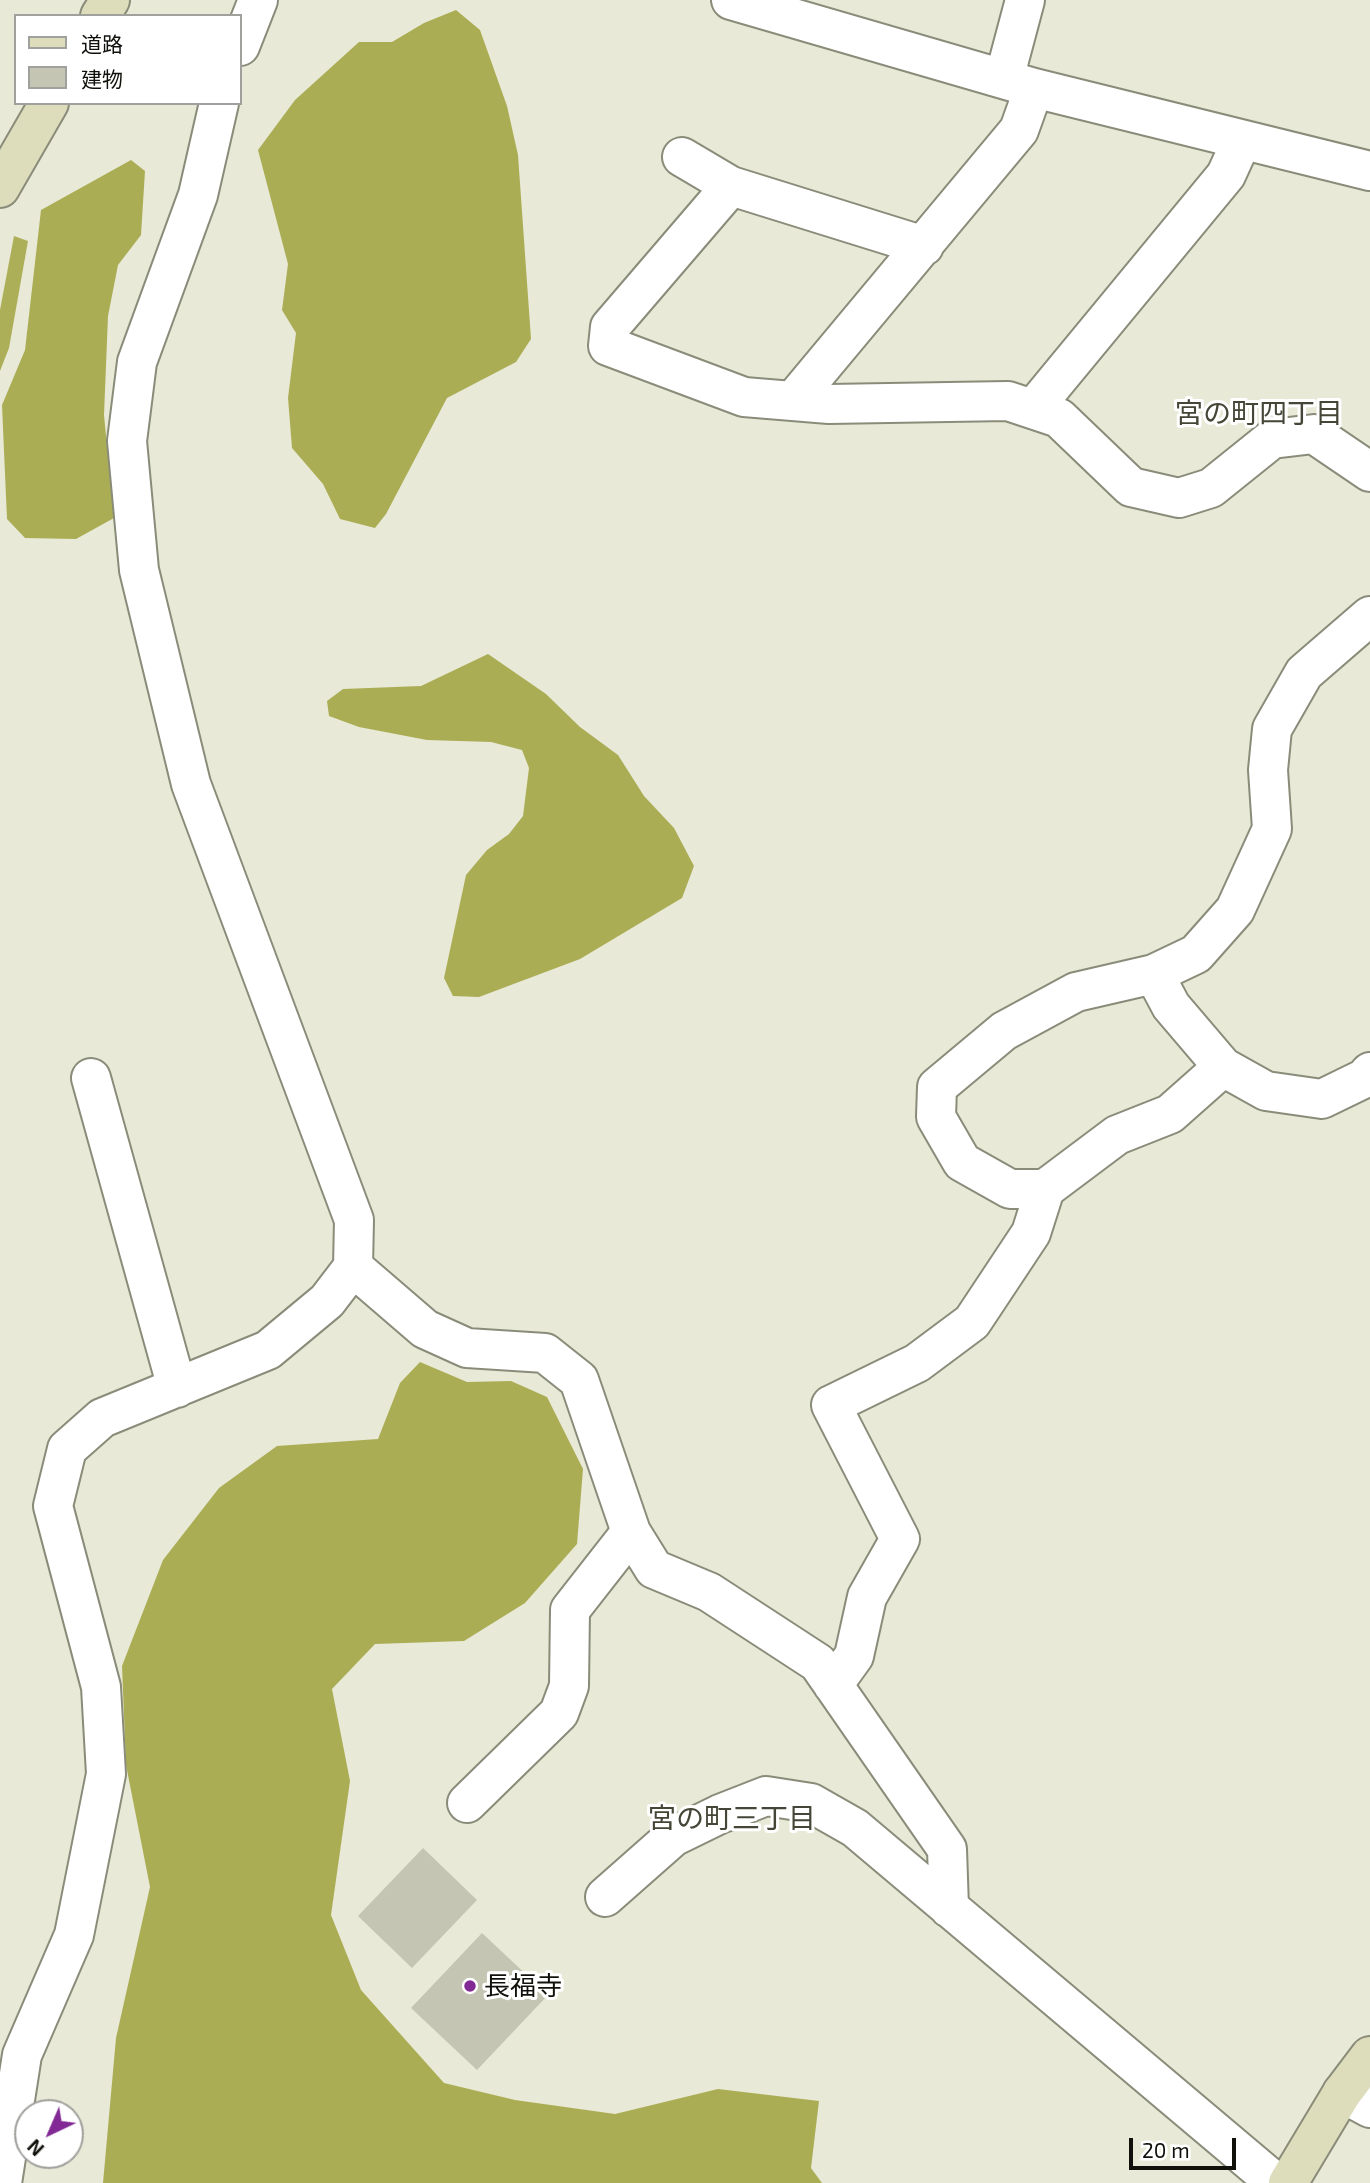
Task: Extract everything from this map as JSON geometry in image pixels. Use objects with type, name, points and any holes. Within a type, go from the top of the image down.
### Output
[{"type":"main road","points":[[0,188],[49,105]]},
{"type":"main road","points":[[1288,2183],[1356,2101],[1370,2056]]},
{"type":"street","points":[[242,41],[258,0]]},
{"type":"street","points":[[731,0],[1019,83],[1370,171]]},
{"type":"street","points":[[793,401],[1019,130],[1019,83],[1025,0]]},
{"type":"street","points":[[2,2183],[22,2055],[74,1935],[106,1774],[101,1687],[53,1506],[67,1449],[102,1418],[268,1350],[327,1301],[352,1267],[354,1220],[191,784],[139,570],[127,441],[137,362],[198,195],[219,105]]},
{"type":"street","points":[[1033,409],[1226,174],[1242,139]]},
{"type":"street","points":[[682,157],[731,187],[924,246]]},
{"type":"street","points":[[731,187],[610,327],[608,346],[744,397],[829,404],[1008,401],[1059,418],[1131,487],[1179,498],[1211,488],[1272,439],[1314,434],[1370,472]]},
{"type":"street","points":[[1045,1189],[1010,1189],[962,1162],[936,1117],[937,1087],[1004,1031],[1076,992],[1154,974],[1196,954],[1235,910],[1272,829],[1268,770],[1272,729],[1304,673],[1370,617]]},
{"type":"street","points":[[1154,974],[1171,1006],[1223,1067],[1266,1091],[1321,1099],[1368,1077]]},
{"type":"street","points":[[833,1685],[854,1657],[867,1597],[900,1539],[831,1405],[917,1363],[972,1322],[1031,1233],[1045,1189],[1117,1135],[1170,1114],[1223,1067]]},
{"type":"street","points":[[91,1078],[177,1388]]},
{"type":"street","points":[[352,1267],[425,1329],[467,1348],[545,1353],[579,1380],[631,1532],[654,1569],[709,1592],[818,1663],[947,1849],[949,1908]]},
{"type":"street","points":[[467,1803],[559,1713],[569,1686],[570,1610],[631,1532]]},
{"type":"street","points":[[605,1897],[673,1837],[720,1814],[766,1796],[810,1803],[855,1828],[1276,2183]]},
{"type":"shaded area","points":[[456,10],[480,30],[507,106],[518,155],[531,339],[516,362],[447,398],[386,514],[375,528],[340,519],[323,484],[292,448],[288,398],[296,333],[282,310],[288,264],[258,150],[295,100],[359,42],[392,42],[424,23]]},
{"type":"shaded area","points":[[131,160],[145,171],[141,235],[118,265],[108,316],[104,415],[114,518],[76,539],[25,538],[7,519],[2,405],[25,350],[41,210]]},
{"type":"shaded area","points":[[14,236],[28,241],[9,348],[0,371],[0,310]]},
{"type":"shaded area","points":[[488,654],[546,694],[580,727],[618,755],[644,796],[674,828],[694,866],[682,898],[580,959],[479,997],[453,996],[444,978],[466,875],[487,850],[509,834],[523,816],[529,768],[522,750],[491,742],[427,740],[359,727],[329,716],[327,701],[343,689],[421,686]]},
{"type":"shaded area","points":[[420,1362],[467,1382],[511,1381],[547,1397],[583,1469],[577,1544],[525,1603],[464,1641],[375,1644],[332,1689],[350,1781],[331,1915],[361,1990],[444,2083],[515,2100],[615,2114],[718,2089],[819,2101],[811,2168],[822,2183],[103,2183],[116,2038],[150,1887],[126,1765],[122,1666],[163,1560],[219,1488],[277,1446],[378,1439],[400,1383]]},
{"type":"building","points":[[423,1848],[477,1900],[412,1968],[358,1916]]},
{"type":"building","points":[[482,1933],[548,1995],[477,2070],[411,2008]]},
{"type":"place","name":"長福寺","points":[[470,1986]]},
{"type":"district","name":"宮の町四丁目","points":[[1259,414]]},
{"type":"district","name":"宮の町三丁目","points":[[732,1819]]}]
